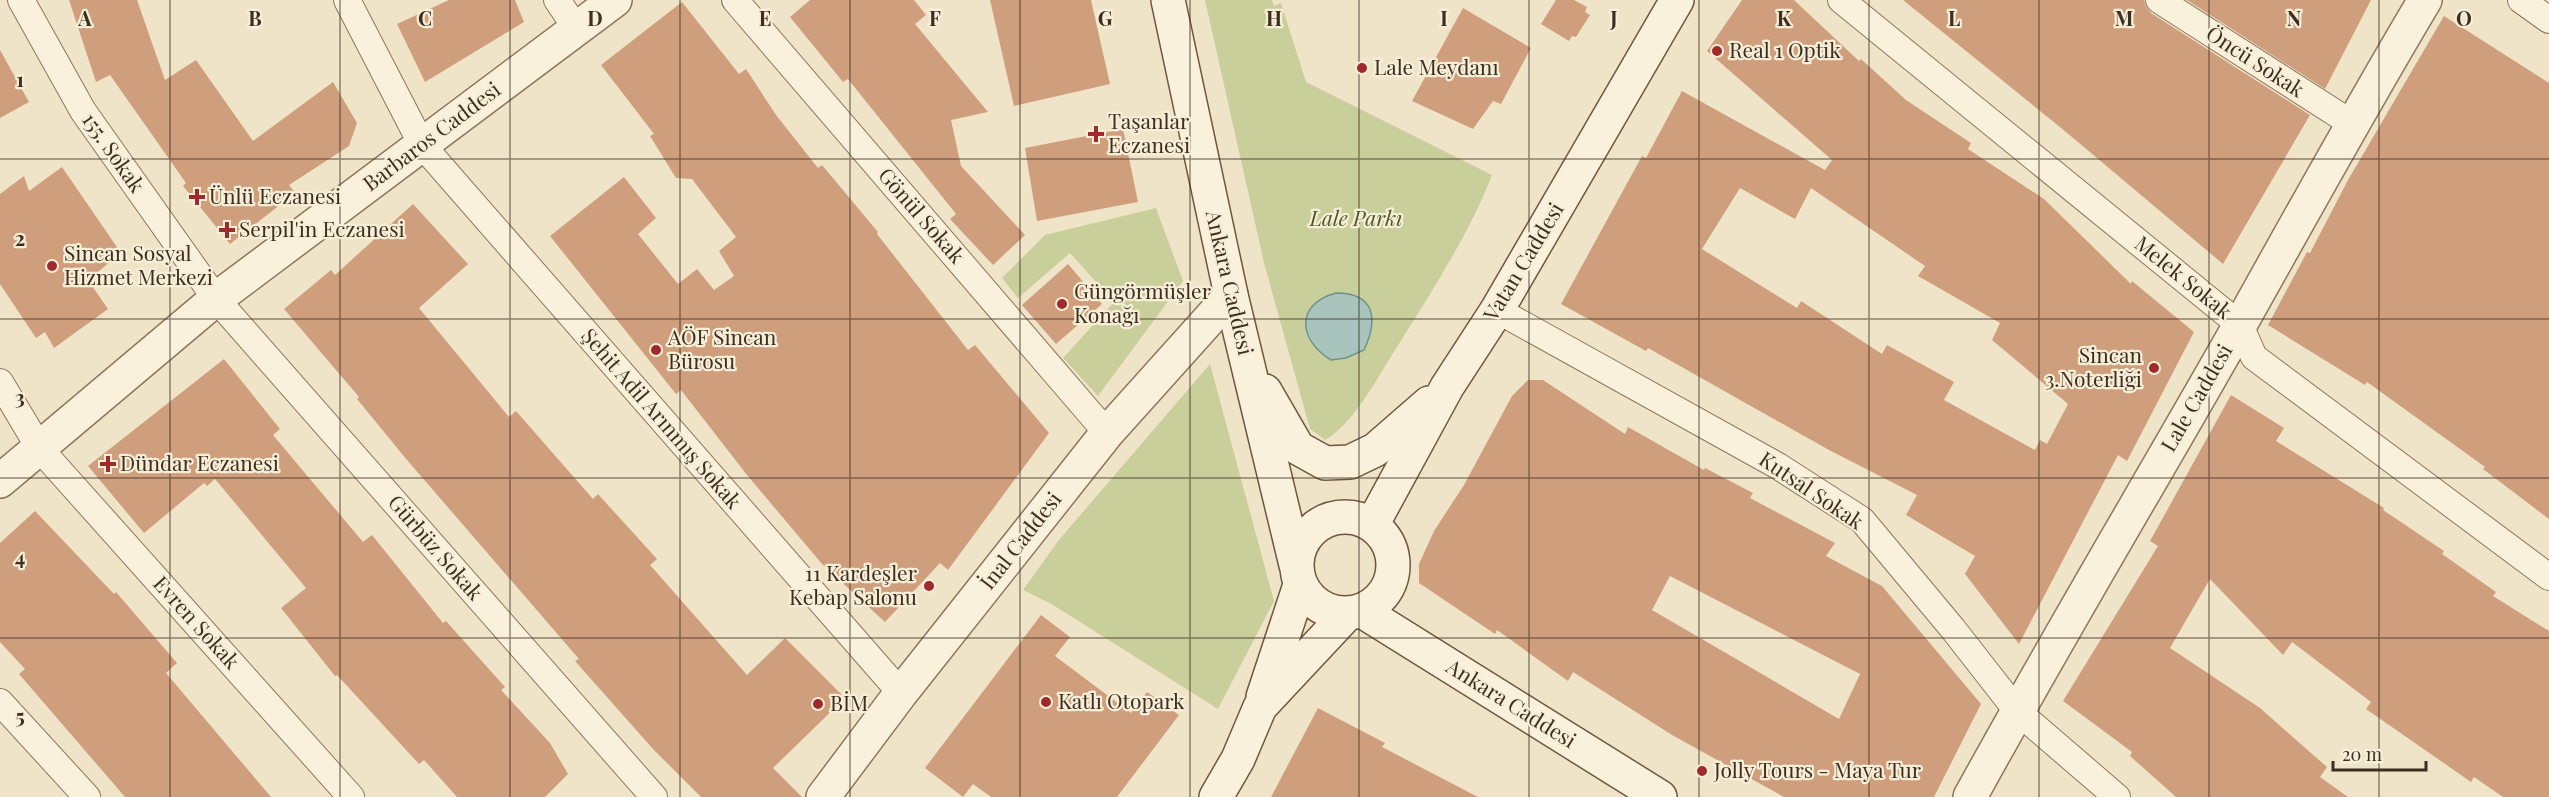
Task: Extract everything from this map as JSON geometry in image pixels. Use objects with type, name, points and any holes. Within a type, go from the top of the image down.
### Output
[{"type":"main road","name":"Barbaros Caddesi","points":[[0,481],[216,299],[615,0]]},
{"type":"main road","name":"Ankara Caddesi","points":[[1168,0],[1231,295],[1298,575]]},
{"type":"main road","name":"Vatan Caddesi","points":[[1372,525],[1447,387],[1497,310],[1677,0]]},
{"type":"main road","name":"Lale Caddesi","points":[[1970,797],[2017,711],[2240,325],[2351,123],[2425,0]]},
{"type":"main road","name":"İnal Caddesi","points":[[823,797],[901,693],[1107,433],[1231,295]]},
{"type":"main road","points":[[1247,361],[1298,448],[1325,463],[1350,462],[1375,450],[1447,387]]},
{"type":"main road","points":[[1216,797],[1238,759],[1260,707],[1298,575],[1299,550],[1305,537],[1316,526],[1329,520],[1344,517],[1358,519],[1372,525],[1383,535],[1390,549],[1393,564],[1392,579],[1385,592],[1375,604],[1354,612],[1333,612],[1319,607],[1308,597],[1298,575]]},
{"type":"main road","name":"Ankara Caddesi","points":[[1354,612],[1660,797]]},
{"type":"main road","points":[[1260,707],[1354,612]]},
{"type":"street","name":"155. Sokak","points":[[21,0],[83,111],[216,299]]},
{"type":"street","name":"Şehit Adil Arınmış Sokak","points":[[347,0],[422,146],[901,693]]},
{"type":"street","points":[[557,0],[576,28]]},
{"type":"street","name":"Gönül Sokak","points":[[735,0],[1107,433]]},
{"type":"street","name":"Melek Sokak","points":[[1841,0],[2240,325],[2254,357],[2549,577]]},
{"type":"street","name":"Öncü Sokak","points":[[2158,0],[2351,123]]},
{"type":"street","points":[[2521,0],[2549,20]]},
{"type":"street","name":"Gürbüz Sokak","points":[[216,299],[654,797]]},
{"type":"street","name":"Kutsal Sokak","points":[[1497,310],[1778,466],[1862,520],[1953,629],[2017,711],[2117,797]]},
{"type":"street","name":"Evren Sokak","points":[[0,382],[40,449],[351,797]]},
{"type":"street","points":[[0,702],[87,797]]},
{"type":"green space","name":"Lale Parkı","points":[[1205,0],[1272,0],[1274,6],[1281,3],[1306,82],[1492,175],[1459,245],[1371,390],[1345,424],[1325,440],[1310,429],[1264,263]]},
{"type":"green space","points":[[1156,208],[1183,281],[1098,396],[1063,358],[1114,302],[1070,253],[1018,298],[1002,278],[1045,235]]},
{"type":"green space","points":[[1210,364],[1274,601],[1218,709],[1053,605],[1023,590],[1058,541]]},
{"type":"water","points":[[1336,293],[1349,294],[1366,303],[1372,319],[1364,350],[1346,358],[1331,360],[1312,343],[1307,333],[1306,323],[1313,305]]},
{"type":"building","points":[[69,0],[137,0],[165,80],[196,60],[253,141],[333,82],[357,123],[349,146],[289,185],[295,193],[230,244],[183,186],[186,183],[110,75],[96,82]]},
{"type":"building","points":[[449,0],[515,0],[524,22],[425,82],[397,24]]},
{"type":"building","points":[[810,0],[914,0],[926,15],[915,24],[988,112],[951,120],[961,166],[1025,235],[993,265],[950,219],[956,214],[848,79],[843,82],[790,17]]},
{"type":"building","points":[[990,0],[1091,0],[1110,84],[1014,106]]},
{"type":"building","points":[[1556,0],[1574,0],[1587,7],[1585,12],[1590,15],[1576,37],[1572,36],[1569,41],[1541,24]]},
{"type":"building","points":[[1742,0],[1794,0],[1859,61],[1861,59],[1906,100],[1971,143],[1968,149],[2044,199],[2131,284],[2132,281],[2194,332],[2127,461],[2118,455],[2019,644],[1965,574],[1975,556],[1906,515],[1917,495],[1829,450],[1648,348],[1646,351],[1561,304],[1642,156],[1646,158],[1682,91],[1825,170],[1832,160],[1707,51]],"holes":[[[1740,188],[1795,219],[1811,188],[1925,266],[1918,276],[2000,323],[1992,340],[2068,404],[2047,444],[2040,440],[2035,450],[1944,400],[1954,382],[1887,345],[1882,354],[1801,301],[1797,308],[1702,249]]]},
{"type":"building","points":[[1903,0],[2144,0],[2151,13],[2310,115],[2223,264],[2066,132]]},
{"type":"building","points":[[2187,0],[2371,0],[2325,89]]},
{"type":"building","points":[[682,2],[739,74],[746,69],[776,115],[818,168],[822,165],[878,232],[877,234],[968,350],[975,345],[1049,433],[948,570],[940,563],[885,622],[822,564],[747,475],[681,390],[676,394],[550,236],[624,177],[656,218],[638,234],[678,284],[697,269],[714,290],[734,276],[719,251],[736,237],[692,179],[676,178],[650,136],[654,134],[601,65]]},
{"type":"building","points":[[1463,8],[1531,48],[1501,104],[1493,101],[1473,129],[1412,101]]},
{"type":"building","points":[[2444,16],[2549,83],[2549,519],[2483,469],[2485,467],[2367,382],[2365,385],[2268,325],[2307,252],[2310,253],[2348,180]]},
{"type":"building","points":[[0,50],[29,102],[0,118]]},
{"type":"building","points":[[1123,129],[1138,202],[1037,221],[1025,148]]},
{"type":"building","name":"Sincan Sosyal Hizmet Merkezi","points":[[62,167],[121,253],[88,280],[108,309],[54,348],[45,332],[36,338],[0,284],[0,194],[24,176],[29,191]]},
{"type":"building","points":[[413,204],[468,264],[419,308],[509,417],[516,411],[593,499],[598,494],[657,559],[650,565],[747,675],[785,638],[845,698],[773,768],[802,797],[701,797],[653,749],[575,661],[579,659],[407,460],[357,399],[359,397],[284,309],[331,270],[335,275]]},
{"type":"building","name":"Güngörmüşler Konağı","points":[[1068,264],[1102,304],[1056,344],[1022,305]]},
{"type":"building","points":[[224,359],[280,429],[273,435],[363,542],[372,535],[443,623],[446,621],[505,687],[501,690],[550,743],[568,774],[545,797],[457,797],[424,760],[419,764],[337,675],[335,676],[281,608],[306,588],[215,479],[207,486],[204,483],[144,533],[88,466]]},
{"type":"building","points":[[1528,380],[1543,380],[1625,434],[1628,427],[1704,470],[1705,468],[1753,493],[1750,498],[1835,543],[1826,556],[1882,586],[1981,704],[1934,797],[1784,797],[1672,735],[1573,672],[1568,681],[1497,630],[1495,634],[1419,583],[1419,564],[1434,531],[1464,485],[1512,396]],"holes":[[[1670,576],[1860,674],[1839,719],[1652,610]]]},
{"type":"building","points":[[2231,395],[2284,428],[2276,441],[2384,508],[2383,510],[2444,551],[2442,554],[2496,592],[2493,596],[2549,631],[2549,797],[2503,797],[2474,777],[2471,782],[2366,709],[2371,702],[2292,642],[2283,655],[2210,579],[2170,648],[2260,708],[2327,767],[2320,777],[2348,797],[2176,797],[2130,756],[2132,752],[2063,701],[2158,546],[2150,541]]},
{"type":"building","points":[[35,511],[114,594],[116,592],[177,663],[166,673],[271,797],[125,797],[19,674],[25,669],[0,642],[0,543]]},
{"type":"building","name":"Katlı Otopark","points":[[1041,615],[1070,637],[1055,656],[1131,713],[1147,692],[1179,715],[1117,797],[991,797],[973,784],[963,797],[925,768]]},
{"type":"building","points":[[1318,708],[1385,743],[1382,747],[1478,797],[1271,797]]},
{"type":"place","name":"Real 1 Optik","points":[[1717,51]]},
{"type":"place","name":"Lale Meydanı","points":[[1362,68]]},
{"type":"place","name":"Taşanlar Eczanesi","points":[[1096,134]]},
{"type":"place","name":"Ünlü Eczanesi","points":[[197,197]]},
{"type":"place","name":"Serpil'in Eczanesi","points":[[227,230]]},
{"type":"place","name":"Sincan Sosyal Hizmet Merkezi","points":[[52,266]]},
{"type":"place","name":"Güngörmüşler Konağı","points":[[1062,304]]},
{"type":"place","name":"AÖF Sincan Bürosu","points":[[656,350]]},
{"type":"place","name":"Sincan 3.Noterliği","points":[[2154,368]]},
{"type":"place","name":"Dündar Eczanesi","points":[[108,464]]},
{"type":"place","name":"11 Kardeşler Kebap Salonu","points":[[929,586]]},
{"type":"place","name":"Katlı Otopark","points":[[1046,702]]},
{"type":"place","name":"BİM","points":[[818,704]]},
{"type":"place","name":"Jolly Tours - Maya Tur","points":[[1702,771]]}]
